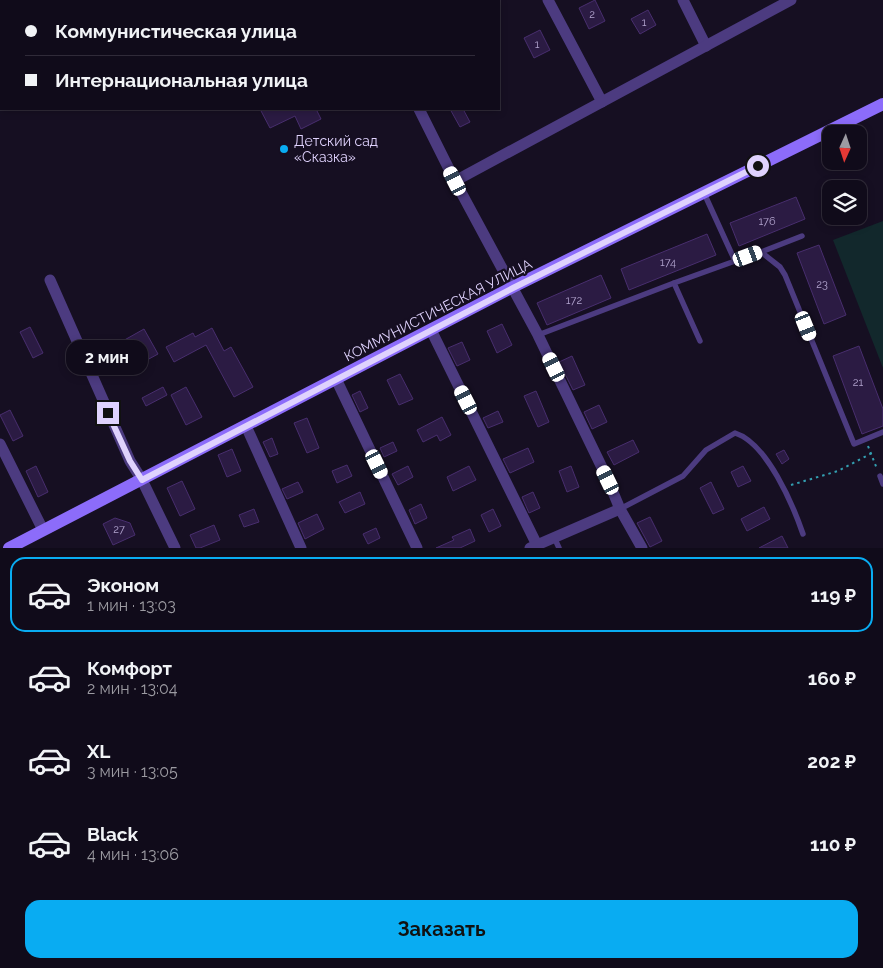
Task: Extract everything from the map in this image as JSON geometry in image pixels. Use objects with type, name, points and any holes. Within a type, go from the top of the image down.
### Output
[{"type":"street","points":[[548,0],[602,102]]},
{"type":"street","points":[[683,0],[706,46]]},
{"type":"street","points":[[455,181],[791,0]]},
{"type":"street","name":"КОММУНИСТИЧЕСКАЯ УЛИЦА","points":[[9,548],[513,288],[883,104]]},
{"type":"street","points":[[420,110],[455,181],[538,335],[608,480],[620,509],[642,548]]},
{"type":"street","points":[[50,280],[130,461],[142,480],[175,548]]},
{"type":"street","points":[[431,330],[533,546],[620,509]]},
{"type":"street","points":[[336,380],[417,548]]},
{"type":"street","points":[[246,426],[301,548]]},
{"type":"street","points":[[0,444],[43,530]]},
{"type":"lane","points":[[704,193],[734,261]]},
{"type":"lane","points":[[538,335],[802,236]]},
{"type":"lane","points":[[761,252],[780,267],[785,275],[854,444],[883,432]]},
{"type":"lane","points":[[674,284],[700,341]]},
{"type":"lane","points":[[620,509],[684,476],[706,450],[735,433],[744,436],[754,445],[773,470],[795,511],[803,534]]},
{"type":"lane","points":[[880,476],[883,484]]},
{"type":"lane","points":[[554,537],[559,548]]},
{"type":"path","points":[[866,439],[880,476]]},
{"type":"path","points":[[783,487],[838,471],[872,453]]},
{"type":"green space","points":[[883,221],[883,368],[833,240]]},
{"type":"building","points":[[595,0],[605,21],[589,29],[579,8]]},
{"type":"building","points":[[648,10],[656,25],[640,34],[631,19]]},
{"type":"building","points":[[540,30],[550,50],[534,58],[524,38]]},
{"type":"building","points":[[261,110],[316,110],[321,119],[301,129],[295,116],[270,128]]},
{"type":"building","points":[[451,110],[464,110],[470,122],[460,127]]},
{"type":"building","points":[[796,197],[805,219],[739,246],[730,223]]},
{"type":"building","points":[[707,234],[716,255],[629,290],[621,269]]},
{"type":"building","points":[[819,245],[846,315],[824,324],[797,253]]},
{"type":"building","points":[[601,275],[611,298],[547,325],[537,303]]},
{"type":"building","points":[[502,324],[512,345],[497,353],[487,331]]},
{"type":"building","points":[[30,327],[43,353],[33,358],[20,332]]},
{"type":"building","points":[[212,328],[224,351],[231,347],[253,387],[234,397],[206,345],[174,362],[166,347],[193,333],[195,337]]},
{"type":"building","points":[[144,329],[158,354],[125,372],[112,347]]},
{"type":"building","points":[[462,342],[470,360],[457,366],[448,348]]},
{"type":"building","points":[[859,346],[883,409],[883,426],[862,434],[833,356]]},
{"type":"building","points":[[572,356],[585,385],[573,390],[559,362]]},
{"type":"building","points":[[400,374],[413,399],[399,405],[387,380]]},
{"type":"building","points":[[163,387],[167,395],[146,406],[142,398]]},
{"type":"building","points":[[186,387],[202,417],[186,425],[171,395]]},
{"type":"building","points":[[360,391],[368,408],[360,412],[352,395]]},
{"type":"building","points":[[536,391],[549,422],[538,427],[524,396]]},
{"type":"building","points":[[599,405],[607,422],[592,429],[584,412]]},
{"type":"building","points":[[10,410],[23,436],[13,441],[0,415]]},
{"type":"building","points":[[498,411],[503,422],[488,428],[483,418]]},
{"type":"building","points":[[442,417],[451,435],[440,441],[437,435],[423,442],[417,430]]},
{"type":"building","points":[[307,418],[319,448],[307,453],[294,423]]},
{"type":"building","points":[[272,438],[278,454],[270,457],[263,442]]},
{"type":"building","points":[[633,440],[639,452],[614,465],[607,452]]},
{"type":"building","points":[[393,442],[397,451],[384,457],[380,448]]},
{"type":"building","points":[[528,448],[534,462],[510,473],[503,459]]},
{"type":"building","points":[[232,449],[241,471],[227,477],[218,455]]},
{"type":"building","points":[[784,450],[789,459],[782,464],[776,454]]},
{"type":"building","points":[[347,465],[352,476],[337,483],[332,471]]},
{"type":"building","points":[[36,466],[48,492],[38,497],[26,471]]},
{"type":"building","points":[[408,466],[413,477],[398,485],[392,474]]},
{"type":"building","points":[[469,466],[476,480],[453,491],[447,477]]},
{"type":"building","points":[[571,466],[579,487],[567,492],[559,471]]},
{"type":"building","points":[[743,466],[751,481],[738,487],[731,472]]},
{"type":"building","points":[[182,481],[195,509],[180,516],[167,488]]},
{"type":"building","points":[[298,482],[303,492],[287,499],[282,489]]},
{"type":"building","points":[[711,482],[724,509],[713,514],[700,488]]},
{"type":"building","points":[[360,492],[365,504],[345,513],[339,502]]},
{"type":"building","points":[[533,492],[540,508],[529,513],[522,497]]},
{"type":"building","points":[[421,504],[427,518],[415,524],[409,510]]},
{"type":"building","points":[[764,507],[770,519],[747,531],[741,519]]},
{"type":"building","points":[[254,509],[259,522],[244,527],[239,515]]},
{"type":"building","points":[[493,509],[501,526],[489,532],[481,515]]},
{"type":"building","points":[[317,514],[324,529],[305,539],[298,523]]},
{"type":"building","points":[[650,517],[662,541],[650,547],[637,523]]},
{"type":"building","points":[[115,518],[130,523],[135,535],[113,545],[103,524]]},
{"type":"building","points":[[214,525],[220,540],[196,548],[190,535]]},
{"type":"building","points":[[376,528],[380,538],[368,544],[363,534]]},
{"type":"building","points":[[470,529],[475,541],[460,548],[436,548],[454,540],[452,537]]},
{"type":"building","points":[[782,536],[788,548],[759,548]]},
{"type":"place","name":"Детский сад «Сказка»","points":[[284,149]]},
{"type":"route","points":[[108,413],[130,461],[142,480],[513,288],[758,166]]}]
